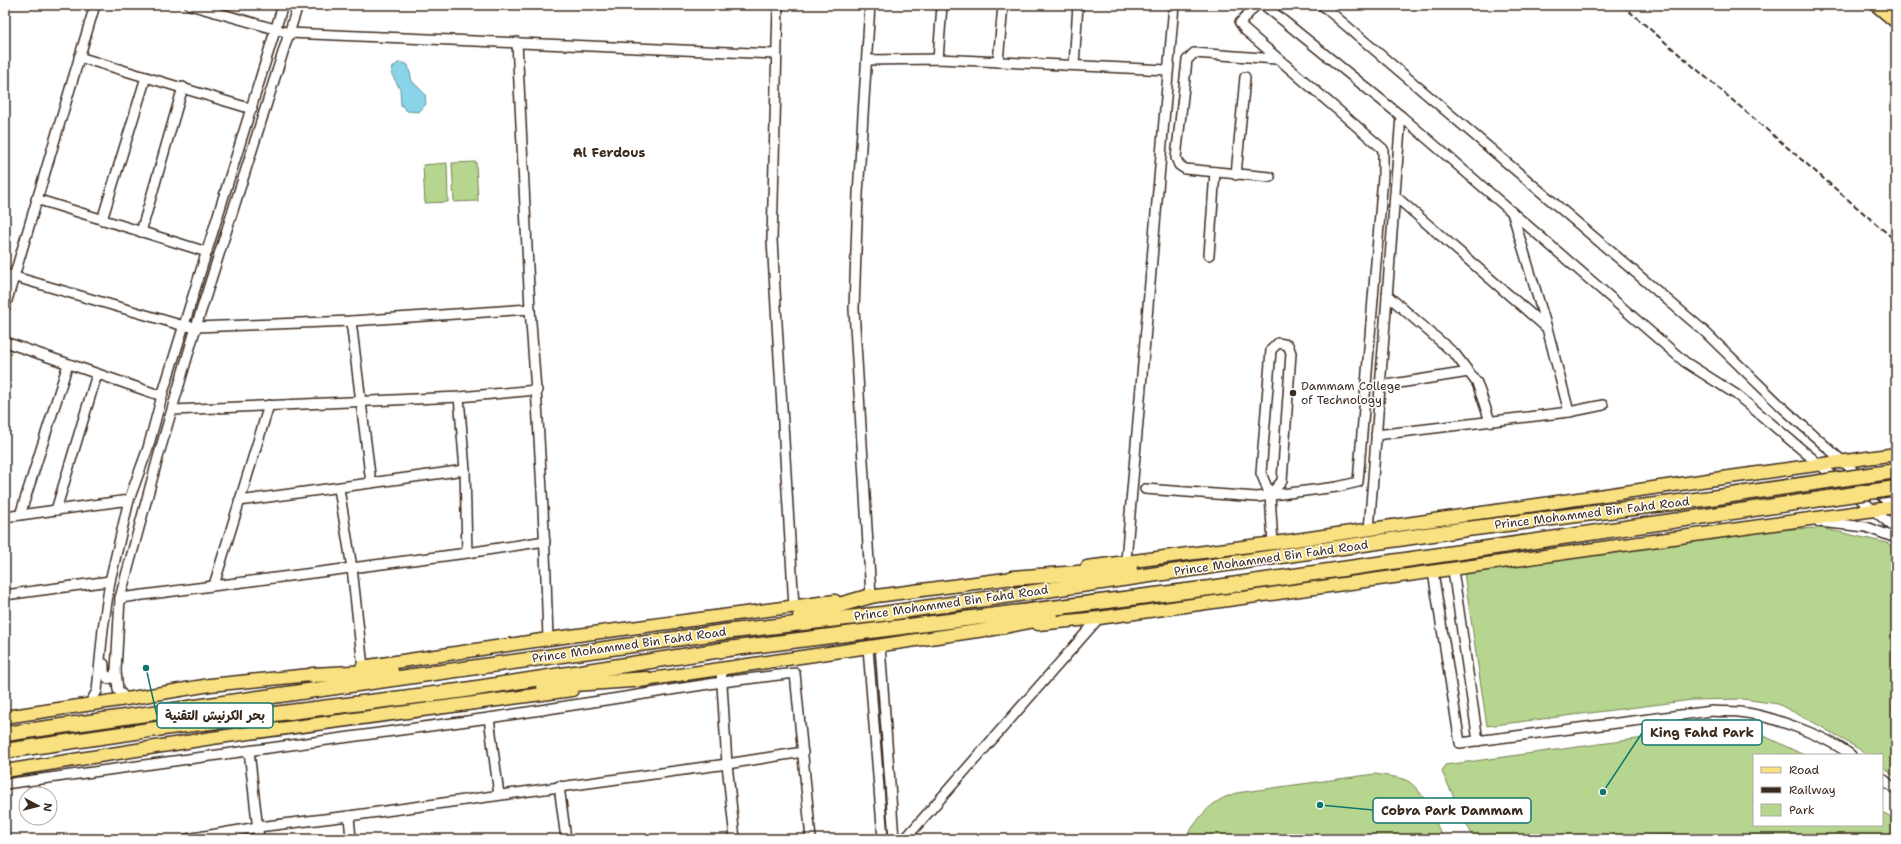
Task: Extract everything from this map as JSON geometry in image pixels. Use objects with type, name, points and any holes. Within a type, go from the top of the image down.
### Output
[{"type":"highway","name":"Prince Mohammed Bin Fahd Road","points":[[5,734],[724,632],[882,614],[1467,529],[1711,498],[1896,471]]},
{"type":"highway","name":"Prince Mohammed Bin Fahd Road","points":[[5,751],[170,727],[458,691],[728,649],[1210,588],[1896,488]]},
{"type":"highway","points":[[1012,578],[1252,560]]},
{"type":"highway","points":[[990,629],[1125,602],[1210,588]]},
{"type":"highway","points":[[724,632],[806,615],[871,596]]},
{"type":"highway","points":[[312,675],[379,672],[539,658]]},
{"type":"highway","points":[[458,691],[647,679]]},
{"type":"main road","points":[[1876,5],[1896,22]]},
{"type":"main road","points":[[5,717],[210,685],[312,675],[548,639],[1012,578],[1126,560],[1273,544],[1818,464],[1896,454]]},
{"type":"main road","points":[[5,771],[212,738],[721,669],[990,629],[1099,618],[1453,570],[1794,520],[1895,508]]},
{"type":"street","points":[[5,307],[95,5]]},
{"type":"street","points":[[190,5],[289,33],[776,54]]},
{"type":"street","points":[[89,705],[97,691],[103,629],[110,580],[129,500],[148,448],[162,396],[283,5]]},
{"type":"street","points":[[126,699],[118,690],[116,671],[120,598],[159,454],[196,327],[273,88],[298,5]]},
{"type":"street","points":[[778,5],[772,240],[794,607]]},
{"type":"street","points":[[870,5],[858,194],[854,309],[862,421],[871,596]]},
{"type":"street","points":[[938,59],[942,5]]},
{"type":"street","points":[[998,62],[1003,5]]},
{"type":"street","points":[[1074,65],[1078,5]]},
{"type":"street","points":[[1126,560],[1167,70],[1174,5]]},
{"type":"street","points":[[1145,489],[1257,497],[1358,482],[1383,149],[1245,30],[1240,23],[1256,5]]},
{"type":"street","points":[[1264,5],[1401,116],[1685,362],[1738,395],[1896,529]]},
{"type":"street","points":[[1322,5],[1704,331],[1783,408],[1895,508]]},
{"type":"street","points":[[517,42],[530,309],[545,541],[548,639]]},
{"type":"street","points":[[1270,177],[1185,169],[1179,165],[1176,158],[1187,60],[1194,53],[1276,58]]},
{"type":"street","points":[[79,57],[183,87],[252,109]]},
{"type":"street","points":[[867,60],[938,59],[1167,70]]},
{"type":"street","points":[[102,220],[146,76]]},
{"type":"street","points":[[1236,175],[1245,77]]},
{"type":"street","points":[[141,232],[183,87]]},
{"type":"street","points":[[1369,530],[1401,116]]},
{"type":"street","points":[[1209,255],[1215,172]]},
{"type":"street","points":[[1395,196],[1548,328]]},
{"type":"street","points":[[36,199],[207,252]]},
{"type":"street","points":[[1512,212],[1548,328],[1569,412]]},
{"type":"street","points":[[5,274],[184,326],[196,327],[351,321],[530,309]]},
{"type":"street","points":[[1387,295],[1455,354],[1477,383],[1490,421]]},
{"type":"street","points":[[351,321],[371,483]]},
{"type":"street","points":[[5,342],[162,396]]},
{"type":"street","points":[[1270,495],[1282,481],[1291,352],[1288,345],[1278,343],[1271,350],[1261,473],[1270,495],[1273,544]]},
{"type":"street","points":[[20,515],[68,364]]},
{"type":"street","points":[[1380,386],[1469,372]]},
{"type":"street","points":[[56,510],[97,374]]},
{"type":"street","points":[[173,410],[459,397],[536,390]]},
{"type":"street","points":[[459,397],[465,470],[468,553]]},
{"type":"street","points":[[214,585],[268,405]]},
{"type":"street","points":[[1376,435],[1569,412],[1604,405]]},
{"type":"street","points":[[239,501],[338,489],[465,470]]},
{"type":"street","points":[[338,489],[352,568],[363,667]]},
{"type":"street","points":[[5,517],[129,500]]},
{"type":"street","points":[[1794,520],[1840,523],[1866,527],[1896,538]]},
{"type":"street","points":[[120,598],[468,553],[545,541]]},
{"type":"street","points":[[1453,570],[1478,741]]},
{"type":"street","points":[[1433,572],[1460,743],[1712,711],[1739,712],[1766,718],[1791,726],[1819,738],[1849,754]]},
{"type":"street","points":[[5,595],[110,580]]},
{"type":"street","points":[[905,839],[1099,618]]},
{"type":"street","points":[[103,629],[104,672],[108,679],[112,678],[116,671]]},
{"type":"street","points":[[874,647],[883,839]]},
{"type":"street","points":[[874,647],[894,839]]},
{"type":"street","points":[[721,669],[727,764],[735,839]]},
{"type":"street","points":[[5,784],[489,718],[722,682],[795,674],[811,839]]},
{"type":"street","points":[[489,718],[499,795]]},
{"type":"street","points":[[249,751],[259,839]]},
{"type":"street","points":[[187,839],[258,827],[349,816],[727,764],[803,752]]},
{"type":"street","points":[[1883,779],[1896,790]]},
{"type":"street","points":[[559,786],[566,839]]},
{"type":"street","points":[[349,816],[351,839]]},
{"type":"green space","points":[[476,162],[478,201],[454,202],[452,163]]},
{"type":"green space","points":[[447,163],[448,202],[425,203],[423,165]]},
{"type":"green space","points":[[1821,528],[1887,543],[1896,549],[1896,778],[1883,767],[1883,754],[1867,754],[1813,722],[1778,704],[1743,699],[1692,700],[1487,726],[1464,573],[1764,530]]},
{"type":"green space","points":[[1730,729],[1762,735],[1802,754],[1753,754],[1753,826],[1883,826],[1883,813],[1896,822],[1896,839],[1687,839],[1662,835],[1637,839],[1474,839],[1442,772],[1445,765],[1673,734]]},
{"type":"green space","points":[[1375,774],[1403,779],[1417,788],[1428,804],[1443,839],[1184,839],[1212,805],[1236,793]]},
{"type":"water","points":[[398,63],[408,65],[412,81],[425,94],[426,104],[419,112],[407,111],[401,105],[400,89],[391,73],[393,67]]},
{"type":"railway","points":[[1622,5],[1896,241]]},
{"type":"place","name":"Dammam College of Technology","points":[[1293,393]]},
{"type":"place","name":"بحر الكرنيش التقنية","points":[[146,668]]},
{"type":"place","name":"King Fahd Park","points":[[1603,792]]},
{"type":"place","name":"Cobra Park Dammam","points":[[1320,805]]},
{"type":"district","name":"Al Ferdous","points":[[609,152]]}]
